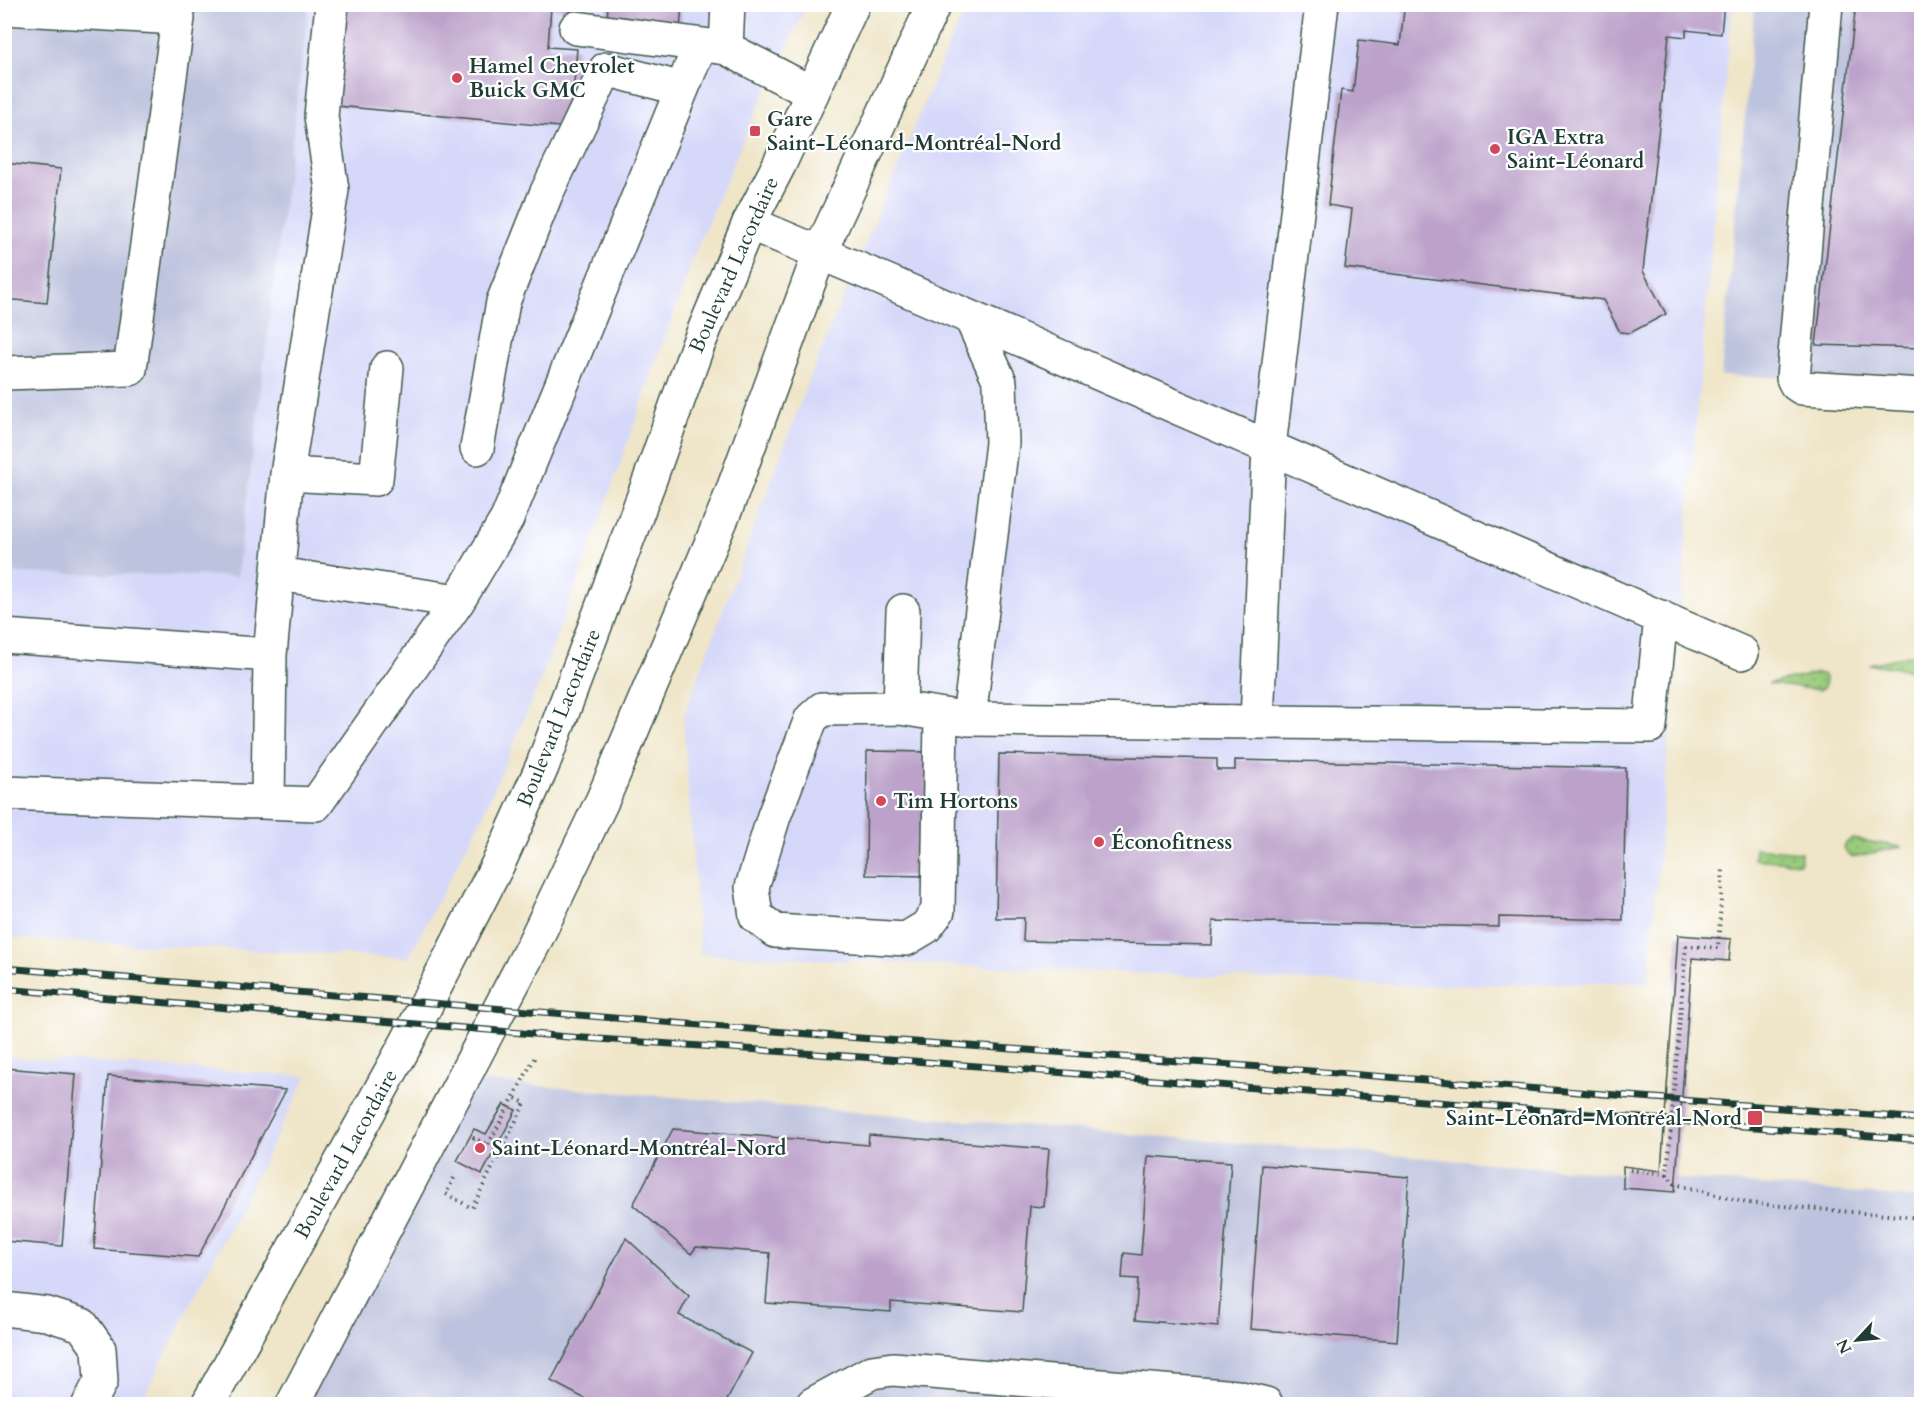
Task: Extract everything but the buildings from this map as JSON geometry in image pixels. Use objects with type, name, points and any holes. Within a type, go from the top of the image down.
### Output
[{"type":"main road","points":[[268,802],[270,655],[287,474],[332,190],[321,116],[332,4]]},
{"type":"main road","points":[[4,793],[316,804],[458,601],[507,519],[682,89],[713,47],[728,4]]},
{"type":"main road","name":"Boulevard Lacordaire","points":[[208,1404],[407,1042],[500,860],[542,767],[696,350],[749,223],[779,165],[853,4]]},
{"type":"main road","points":[[293,1404],[534,943],[603,800],[727,506],[820,252],[934,4]]},
{"type":"main road","points":[[1257,722],[1269,447],[1322,4]]},
{"type":"main road","points":[[1826,4],[1793,378],[1802,388],[1922,395]]},
{"type":"main road","points":[[4,8],[178,18],[130,369],[4,373]]},
{"type":"main road","points":[[576,28],[713,47],[812,93]]},
{"type":"main road","points":[[477,448],[503,302],[546,194],[606,69],[682,89]]},
{"type":"main road","points":[[749,223],[1742,653]]},
{"type":"main road","points":[[971,318],[1000,382],[1002,443],[955,717],[938,911],[926,927],[906,939],[775,931],[756,916],[752,887],[774,816],[811,718],[822,709],[900,708],[955,717],[1650,726],[1660,617]]},
{"type":"main road","points":[[287,474],[376,479],[387,368]]},
{"type":"main road","points":[[278,574],[458,601]]},
{"type":"main road","points":[[900,708],[903,611]]},
{"type":"main road","points":[[4,636],[270,655]]},
{"type":"main road","points":[[4,1309],[47,1314],[82,1325],[99,1349],[101,1381],[89,1404]]},
{"type":"main road","points":[[813,1404],[873,1372],[893,1369],[1237,1397],[1266,1404]]},
{"type":"path","points":[[1667,1175],[1686,946],[1718,948],[1723,869]]},
{"type":"path","points":[[469,1147],[474,1138],[488,1145],[536,1055]]},
{"type":"path","points":[[457,1171],[446,1194],[472,1208],[525,1103],[513,1097]]},
{"type":"path","points":[[1630,1170],[1667,1175],[1675,1184],[1747,1203],[1922,1218]]},
{"type":"shaded area","points":[[5,5],[309,5],[237,576],[5,573]]},
{"type":"shaded area","points":[[309,5],[807,5],[750,124],[695,253],[586,559],[534,696],[481,819],[408,958],[5,938],[5,573],[237,576]]},
{"type":"shaded area","points":[[969,5],[1732,5],[1648,982],[1425,986],[700,954],[683,717],[811,375],[949,44]]},
{"type":"shaded area","points":[[1755,5],[1921,5],[1921,380],[1721,376]]},
{"type":"shaded area","points":[[4,1057],[307,1076],[140,1404],[5,1404]]},
{"type":"shaded area","points":[[462,1080],[1921,1198],[1921,1404],[293,1404]]},
{"type":"green space","points":[[1919,653],[1922,655],[1919,671],[1869,664]]},
{"type":"green space","points":[[1818,673],[1824,675],[1826,682],[1819,690],[1768,684]]},
{"type":"green space","points":[[1852,839],[1902,847],[1852,857],[1847,854],[1844,847]]},
{"type":"green space","points":[[1755,848],[1801,852],[1800,863],[1754,859]]},
{"type":"railway","points":[[4,968],[846,1037],[1922,1119]]},
{"type":"railway","points":[[4,989],[569,1037],[875,1058],[1922,1140]]},
{"type":"place","name":"Hamel Chevrolet Buick GMC","points":[[457,78]]},
{"type":"place","name":"Gare Saint-Léonard-Montréal-Nord","points":[[755,131]]},
{"type":"place","name":"IGA Extra Saint-Léonard","points":[[1495,149]]},
{"type":"place","name":"Tim Hortons","points":[[881,801]]},
{"type":"place","name":"Éconofitness","points":[[1099,842]]},
{"type":"place","name":"Saint-Léonard–Montréal-Nord","points":[[1755,1118]]},
{"type":"place","name":"Saint-Léonard-Montréal-Nord","points":[[480,1148]]}]
